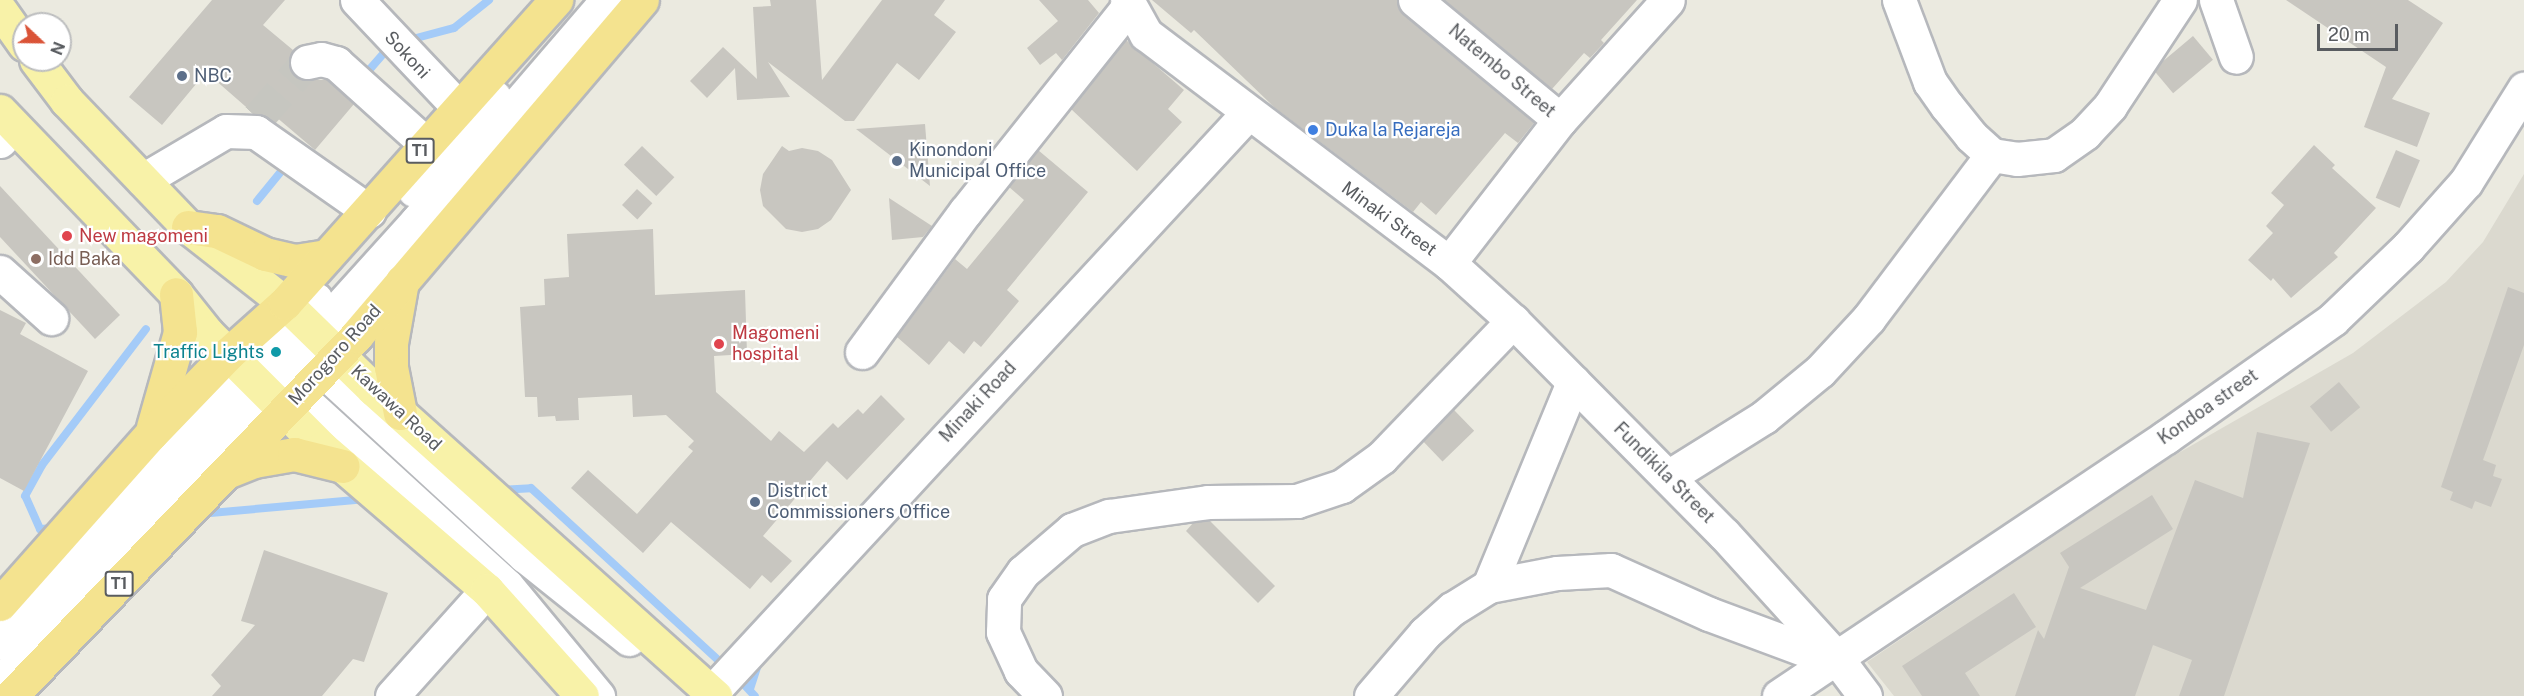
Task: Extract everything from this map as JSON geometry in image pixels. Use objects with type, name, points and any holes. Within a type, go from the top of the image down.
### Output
[{"type":"highway","name":"Morogoro Road","points":[[11,696],[226,472],[266,379],[296,326],[327,256],[556,0]]},
{"type":"highway","name":"Morogoro Road","points":[[0,604],[151,434],[266,379],[331,363],[642,0]]},
{"type":"highway","points":[[188,227],[218,231],[265,254],[295,261],[327,256]]},
{"type":"highway","points":[[400,413],[391,367],[391,343],[402,279]]},
{"type":"highway","points":[[151,434],[180,332],[176,294]]},
{"type":"highway","points":[[226,472],[254,461],[294,454],[343,466]]},
{"type":"main road","points":[[0,10],[12,27]]},
{"type":"main road","name":"Kawawa Road","points":[[45,72],[67,101],[188,227],[296,326],[331,363],[400,413],[706,695]]},
{"type":"main road","points":[[4,126],[176,294],[207,333],[266,379],[343,466],[487,590],[582,696]]},
{"type":"street","name":"Sokoni","points":[[357,0],[459,108]]},
{"type":"street","name":"Morogoro Road","points":[[0,683],[266,379],[296,326],[581,0]]},
{"type":"street","name":"Morogoro Road","points":[[296,326],[417,221],[607,0]]},
{"type":"street","name":"Natembo Street","points":[[1415,0],[1560,120]]},
{"type":"street","name":"Minaki Street","points":[[1128,3],[1146,34],[1247,114],[1449,263],[1560,120],[1668,0]]},
{"type":"street","points":[[1899,0],[1930,82],[1971,136],[1992,155],[2017,159],[2054,155],[2085,133],[2110,106],[2180,0]]},
{"type":"street","points":[[2216,0],[2236,57]]},
{"type":"street","points":[[861,352],[965,212],[1128,3]]},
{"type":"street","points":[[307,62],[321,59],[336,63],[426,144]]},
{"type":"street","name":"Kondoa street","points":[[1833,657],[2166,437],[2332,319],[2408,247],[2466,182],[2524,89]]},
{"type":"street","name":"Minaki Road","points":[[706,695],[1247,114]]},
{"type":"street","points":[[143,180],[226,131],[256,132],[369,211]]},
{"type":"street","points":[[1668,477],[1764,417],[1820,371],[1869,318],[1992,155]]},
{"type":"street","name":"Fundikila Street","points":[[1449,263],[1513,321],[1668,477],[1833,657],[1865,696]]},
{"type":"street","points":[[0,272],[51,318]]},
{"type":"street","points":[[1045,696],[1021,671],[1003,632],[1004,599],[1023,572],[1072,530],[1109,516],[1208,502],[1297,501],[1342,486],[1382,457],[1513,321]]},
{"type":"street","name":"Kawawa Road","points":[[331,363],[525,556],[706,695]]},
{"type":"street","name":"Morogoro Road","points":[[0,642],[266,379]]},
{"type":"street","points":[[266,379],[507,586],[598,696]]},
{"type":"street","points":[[1489,586],[1573,382]]},
{"type":"street","points":[[1371,696],[1425,633],[1452,609],[1489,586],[1557,573],[1611,570],[1709,614],[1833,657]]},
{"type":"street","points":[[392,696],[487,590]]},
{"type":"street","points":[[1779,696],[1833,657]]},
{"type":"shaded area","points":[[2524,174],[2524,696],[1894,696],[1867,662],[2168,459],[2353,353],[2446,282],[2483,242]]},
{"type":"building","points":[[212,0],[285,0],[263,25],[293,50],[289,65],[293,74],[302,80],[327,80],[354,104],[315,150],[275,116],[271,120],[253,113],[206,72],[162,125],[129,97]]},
{"type":"building","points":[[770,0],[816,0],[822,80],[882,0],[945,0],[934,15],[956,32],[919,80],[897,63],[854,121],[845,121],[768,62],[790,97],[737,100],[735,68],[707,98],[690,81],[723,47],[757,79],[753,7],[771,6]]},
{"type":"building","points":[[1039,0],[1088,0],[1099,13],[1062,60],[1056,53],[1040,65],[1027,48],[1058,21]]},
{"type":"building","points":[[1152,0],[1397,0],[1403,14],[1534,123],[1518,143],[1505,133],[1436,215],[1421,202],[1413,212],[1275,108],[1194,30],[1191,33]]},
{"type":"building","points":[[1444,0],[1637,0],[1601,40],[1604,43],[1590,58],[1584,53],[1552,89]]},
{"type":"building","points":[[2286,0],[2408,0],[2443,23],[2392,99],[2430,113],[2417,147],[2364,127],[2386,67]]},
{"type":"building","points":[[2193,36],[2213,60],[2173,93],[2153,69]]},
{"type":"building","points":[[1126,40],[1184,90],[1168,109],[1182,122],[1137,171],[1071,109]]},
{"type":"building","points":[[925,124],[930,186],[856,129]]},
{"type":"building","points":[[2314,145],[2335,165],[2332,168],[2376,208],[2334,253],[2338,257],[2291,298],[2273,278],[2271,281],[2248,260],[2273,233],[2266,226],[2284,205],[2271,193]]},
{"type":"building","points":[[642,146],[674,177],[656,196],[624,165]]},
{"type":"building","points":[[782,146],[789,151],[802,148],[818,151],[832,160],[851,190],[831,220],[818,229],[802,232],[786,229],[763,206],[760,190],[763,174]]},
{"type":"building","points":[[1038,150],[1088,192],[1007,290],[1019,301],[981,347],[974,341],[964,354],[949,341],[929,365],[897,337],[955,259],[967,269],[1024,200],[1009,187]]},
{"type":"building","points":[[2396,150],[2420,160],[2400,208],[2376,198]]},
{"type":"building","points":[[0,186],[120,315],[95,339],[0,237]]},
{"type":"building","points":[[637,189],[652,203],[637,219],[622,205]]},
{"type":"building","points":[[889,198],[932,226],[923,237],[892,240]]},
{"type":"building","points":[[653,229],[655,295],[745,290],[747,354],[714,356],[716,392],[771,441],[779,431],[804,452],[833,423],[838,428],[858,409],[863,414],[881,395],[905,419],[847,480],[827,461],[763,536],[792,561],[771,583],[762,575],[750,589],[671,522],[643,553],[571,488],[588,470],[637,514],[693,451],[688,447],[694,441],[666,415],[633,417],[632,395],[578,398],[579,420],[556,421],[555,416],[538,417],[537,397],[525,397],[520,307],[545,305],[544,279],[569,277],[567,234]]},
{"type":"building","points":[[2508,287],[2524,293],[2524,345],[2483,460],[2496,465],[2493,476],[2502,479],[2491,507],[2475,501],[2472,509],[2450,500],[2453,492],[2441,487]]},
{"type":"building","points":[[0,310],[26,323],[20,334],[88,371],[24,491],[0,478]]},
{"type":"building","points":[[2339,382],[2360,407],[2331,432],[2310,406]]},
{"type":"building","points":[[1454,410],[1474,431],[1442,461],[1422,441]]},
{"type":"building","points":[[2257,432],[2310,443],[2224,696],[2179,696],[2192,660],[2153,645],[2135,696],[2015,696],[2038,630],[2044,639],[2069,567],[2060,553],[2152,495],[2173,529],[2080,588],[2146,610],[2195,480],[2243,498]]},
{"type":"building","points":[[1210,521],[1275,586],[1258,603],[1186,531],[1193,523]]},
{"type":"building","points":[[264,550],[388,593],[364,662],[353,659],[322,696],[212,696],[221,686],[211,675],[255,625],[241,621]]},
{"type":"building","points":[[2014,593],[2036,627],[1965,673],[1980,696],[1922,696],[1902,666]]},
{"type":"waterway","points":[[405,41],[454,28],[489,0]]},
{"type":"waterway","points":[[363,77],[390,46]]},
{"type":"waterway","points":[[257,201],[288,163]]},
{"type":"waterway","points":[[55,528],[40,529],[25,496],[42,465],[146,329]]},
{"type":"waterway","points":[[498,490],[531,488],[727,668]]},
{"type":"waterway","points":[[199,514],[366,499]]},
{"type":"waterway","points":[[750,689],[758,664]]},
{"type":"waterway","points":[[737,677],[755,696]]},
{"type":"tunnel","points":[[256,132],[258,118],[307,62]]},
{"type":"place","name":"NBC","points":[[182,76]]},
{"type":"place","name":"Duka la Rejareja","points":[[1313,130]]},
{"type":"place","name":"Kinondoni Municipal Office","points":[[897,161]]},
{"type":"place","name":"New magomeni","points":[[67,236]]},
{"type":"place","name":"Idd Baka","points":[[36,259]]},
{"type":"place","name":"Magomeni hospital","points":[[719,344]]},
{"type":"place","name":"Traffic Lights","points":[[276,352]]},
{"type":"place","name":"District Commissioners Office","points":[[755,502]]}]
